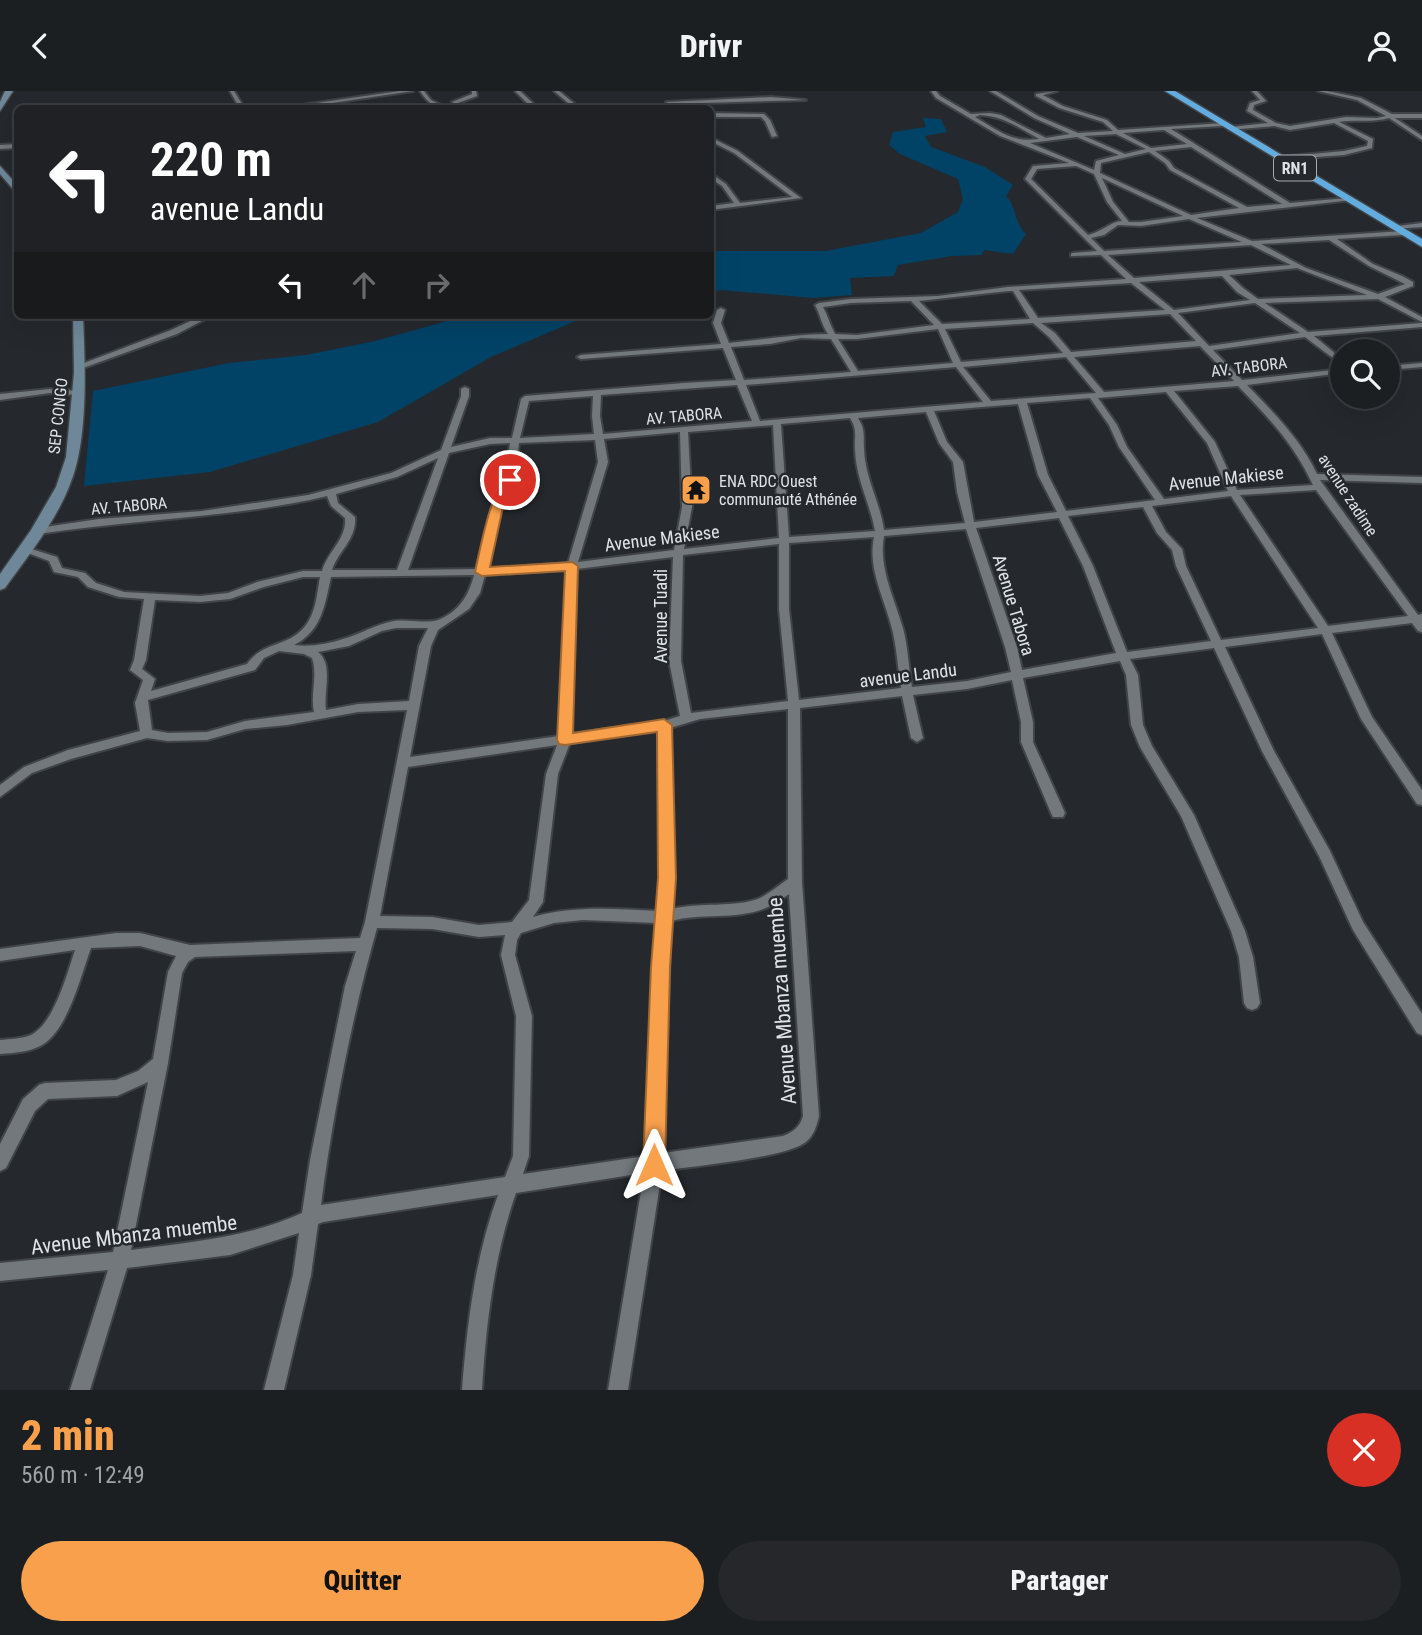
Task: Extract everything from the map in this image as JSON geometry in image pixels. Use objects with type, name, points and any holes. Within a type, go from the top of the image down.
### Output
[{"type":"highway","name":"RN1","points":[[1169,91],[1422,244]]},
{"type":"street","points":[[0,109],[9,91]]},
{"type":"street","points":[[321,105],[325,99],[411,91]]},
{"type":"street","points":[[422,91],[429,101],[438,105]]},
{"type":"street","points":[[455,102],[470,99],[475,95],[474,91]]},
{"type":"street","points":[[517,91],[533,105]]},
{"type":"street","points":[[556,91],[574,105]]},
{"type":"street","points":[[933,91],[1002,135],[1075,164],[1255,244],[1297,266],[1378,297],[1422,320]]},
{"type":"street","points":[[992,91],[1036,117],[1125,156]]},
{"type":"street","points":[[1055,91],[1038,95],[1061,107],[1105,121],[1117,132],[1150,150],[1172,169],[1246,209]]},
{"type":"street","points":[[1254,91],[1263,101],[1254,103],[1250,110],[1275,124],[1290,128],[1350,119],[1380,120],[1390,116],[1422,116]]},
{"type":"street","points":[[1320,91],[1363,100],[1422,138]]},
{"type":"street","points":[[1409,91],[1422,93]]},
{"type":"street","points":[[665,97],[671,105],[771,98],[803,100]]},
{"type":"street","points":[[970,116],[982,114],[1009,118],[1045,139]]},
{"type":"street","points":[[714,115],[762,115],[768,120],[774,136]]},
{"type":"street","points":[[1280,159],[1344,153],[1370,146],[1371,140],[1336,122]]},
{"type":"street","points":[[1023,143],[1077,135],[1165,128],[1275,124]]},
{"type":"street","points":[[1165,128],[1288,205]]},
{"type":"street","points":[[714,141],[736,152],[797,198],[714,207]]},
{"type":"street","points":[[1127,223],[1110,202],[1097,174],[1099,161],[1150,150],[1194,145]]},
{"type":"street","name":"avenue zadime","points":[[1075,164],[1035,167],[1028,179],[1132,281],[1172,312],[1242,383],[1288,435],[1317,482],[1420,622]]},
{"type":"street","points":[[0,168],[14,187]]},
{"type":"street","points":[[714,178],[724,185],[738,204]]},
{"type":"street","points":[[1087,237],[1102,234],[1117,223],[1141,224],[1246,209],[1348,200]]},
{"type":"street","points":[[1393,227],[1422,225]]},
{"type":"street","points":[[1073,255],[1404,233]]},
{"type":"street","points":[[581,357],[801,337],[898,334],[941,327],[1037,323],[1172,312],[1257,301],[1378,297],[1409,283],[1371,265],[1331,238]]},
{"type":"street","points":[[855,372],[824,322],[819,305],[1297,266]]},
{"type":"street","points":[[1224,274],[1240,290],[1307,334],[1330,353]]},
{"type":"street","points":[[1015,289],[1037,323],[1052,335],[1096,394],[1123,447],[1161,502]]},
{"type":"street","points":[[913,299],[941,327],[958,365],[989,404]]},
{"type":"street","points":[[721,310],[717,323],[757,424]]},
{"type":"street","name":"SEP CONGO","points":[[0,585],[38,531],[63,487],[72,457],[80,366],[78,319]]},
{"type":"street","points":[[80,366],[174,332],[201,319]]},
{"type":"street","points":[[279,648],[305,650],[357,639],[387,626],[437,624],[466,607],[475,593],[497,507],[510,480],[514,441],[525,399],[1205,346],[1307,334],[1422,325]]},
{"type":"street","points":[[1400,367],[1422,365]]},
{"type":"street","name":"AV. TABORA","points":[[38,531],[99,522],[202,514],[331,493],[394,475],[446,451],[490,441],[599,437],[1242,383],[1330,372]]},
{"type":"street","points":[[401,573],[446,451],[465,389]]},
{"type":"street","points":[[1168,389],[1211,442],[1234,493],[1326,632],[1367,719],[1422,800]]},
{"type":"street","points":[[0,397],[50,391],[78,393]]},
{"type":"street","points":[[472,1390],[475,1333],[497,1222],[508,1187],[519,1167],[522,1142],[524,1016],[508,955],[510,939],[536,902],[552,774],[565,740],[572,566],[603,462],[597,393]]},
{"type":"street","points":[[1022,402],[1043,475],[1088,566],[1132,675],[1137,725],[1146,747],[1187,815],[1238,931],[1247,957],[1252,1003]]},
{"type":"street","name":"Avenue Tabora","points":[[929,410],[943,443],[958,462],[971,526],[1011,647],[1027,722],[1027,742],[1058,813]]},
{"type":"street","points":[[853,416],[860,428],[862,475],[877,514],[880,572],[899,634],[906,692],[917,737]]},
{"type":"street","name":"Avenue Mbanza muembe","points":[[0,1272],[120,1260],[257,1240],[288,1229],[312,1216],[654,1165],[783,1144],[802,1137],[809,1127],[811,1116],[795,882],[794,706],[784,609],[784,540],[777,422]]},
{"type":"street","name":"Avenue Tuadi","points":[[684,430],[687,507],[678,555],[675,661],[686,719]]},
{"type":"street","name":"Avenue Makiese","points":[[25,550],[53,559],[58,570],[81,575],[102,589],[124,595],[200,599],[230,596],[290,576],[482,572],[572,566],[784,540],[971,526],[1317,482],[1422,480]]},
{"type":"street","points":[[305,650],[308,629],[318,608],[330,561],[345,543],[351,522],[345,510],[334,503],[331,493]]},
{"type":"street","points":[[1146,503],[1162,533],[1177,549],[1181,566],[1268,751],[1325,855],[1358,926],[1417,1010],[1422,1028]]},
{"type":"street","points":[[147,734],[142,711],[149,679],[136,670],[150,597]]},
{"type":"street","name":"avenue Landu","points":[[404,763],[664,725],[726,711],[794,706],[967,685],[1124,657],[1420,622]]},
{"type":"street","points":[[274,1390],[302,1275],[321,1146],[353,986],[372,922],[425,646],[437,624]]},
{"type":"street","points":[[143,697],[251,667],[257,657],[291,643],[308,629]]},
{"type":"street","points":[[305,650],[317,656],[323,670],[318,700],[321,715]]},
{"type":"street","points":[[0,792],[28,770],[68,755],[147,734],[168,737],[207,736],[245,725],[358,708],[415,705]]},
{"type":"street","points":[[618,1390],[654,1165],[667,878],[664,725]]},
{"type":"street","points":[[372,922],[432,923],[479,930],[516,928],[554,917],[583,914],[664,917],[683,912],[748,907],[765,902],[795,882]]},
{"type":"street","points":[[0,955],[85,943],[142,939],[174,950],[193,951],[296,949],[367,944]]},
{"type":"street","points":[[0,1047],[22,1045],[42,1035],[60,1009],[85,943]]},
{"type":"street","points":[[80,1390],[120,1260],[160,1063],[175,972],[183,957],[193,951]]},
{"type":"street","points":[[0,1162],[29,1105],[45,1091],[117,1087],[144,1076],[160,1063]]},
{"type":"shaded area","points":[[923,118],[941,119],[947,132],[925,136],[931,147],[985,167],[1013,185],[1006,196],[1026,234],[1013,254],[984,250],[982,255],[952,256],[898,265],[894,276],[850,278],[852,295],[814,298],[714,291],[714,251],[826,251],[921,233],[958,212],[963,199],[958,179],[900,154],[889,145],[893,132],[926,127]]},
{"type":"shaded area","points":[[455,319],[581,319],[491,357],[378,422],[210,472],[84,486],[93,391],[229,363],[306,355],[375,341]]},
{"type":"place","name":"ENA RDC Ouest communauté Athénée","points":[[696,490]]},
{"type":"route","points":[[510,480],[497,507],[482,572],[572,566],[565,740],[664,725],[667,878],[654,1165]]}]
